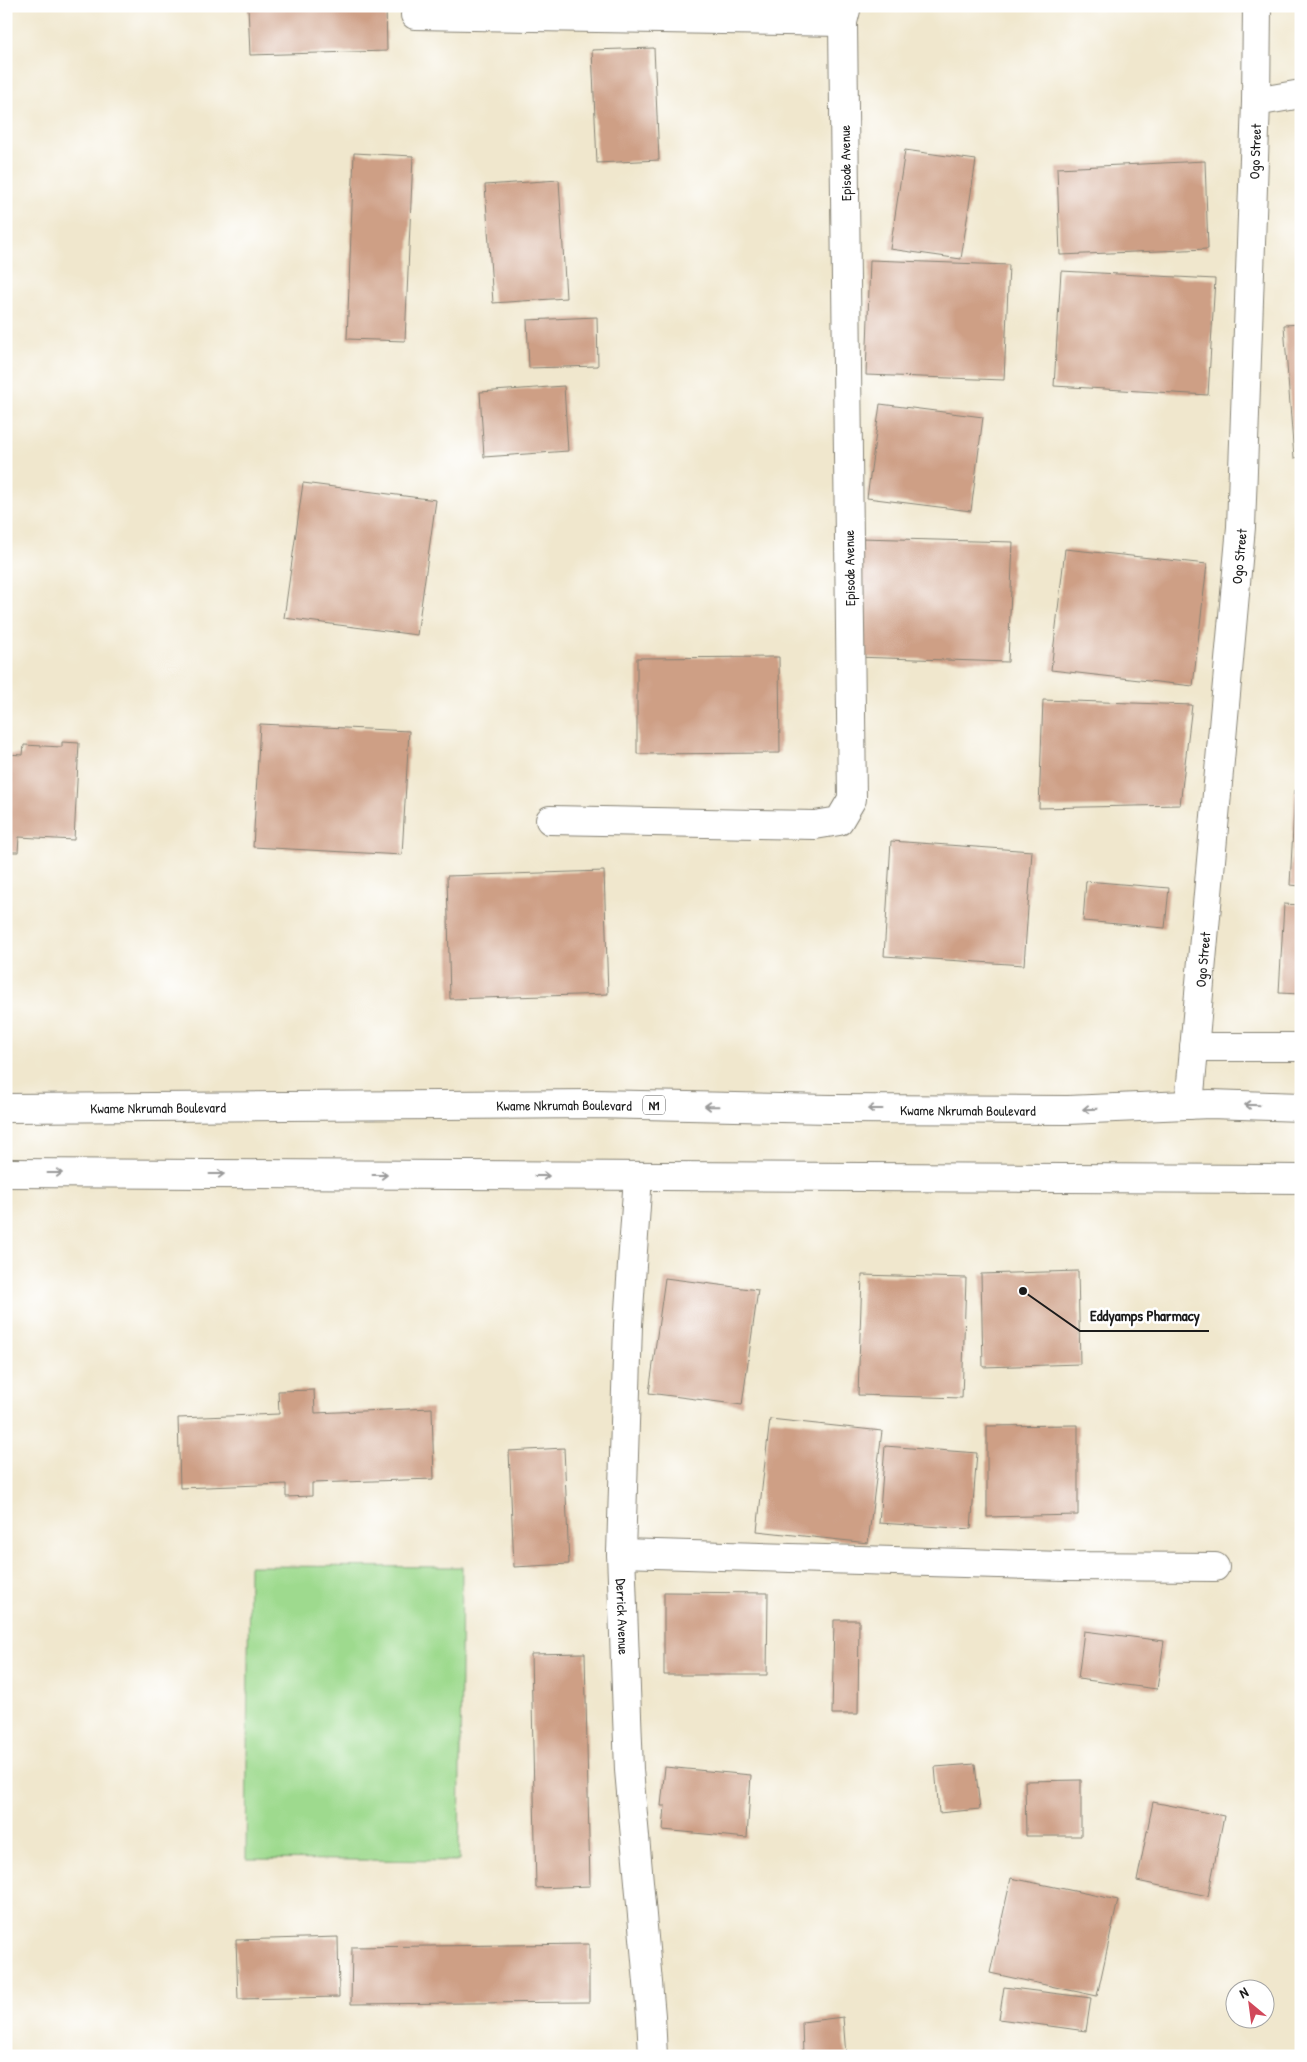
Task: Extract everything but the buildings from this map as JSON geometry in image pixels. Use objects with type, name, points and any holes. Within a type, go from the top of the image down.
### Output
[{"type":"main road","name":"Ogo Street","points":[[1189,1105],[1241,527],[1256,102],[1257,6]]},
{"type":"main road","points":[[415,15],[845,14]]},
{"type":"main road","name":"Episode Avenue","points":[[550,820],[815,825],[839,821],[852,799],[845,14]]},
{"type":"main road","points":[[1256,102],[1301,94]]},
{"type":"main road","points":[[1194,1047],[1301,1047]]},
{"type":"main road","name":"Kwame Nkrumah Boulevard","points":[[6,1108],[594,1104],[831,1109],[1068,1110],[1189,1105],[1301,1107]]},
{"type":"main road","points":[[6,1173],[1301,1179]]},
{"type":"main road","name":"Derrick Avenue","points":[[638,1176],[628,1325],[621,1553],[629,1770],[653,2056]]},
{"type":"main road","points":[[621,1553],[1064,1566],[1215,1567]]},
{"type":"green space","points":[[249,1566],[462,1567],[459,1861],[246,1859]]},
{"type":"place","name":"Eddyamps Pharmacy","points":[[1023,1291]]}]
